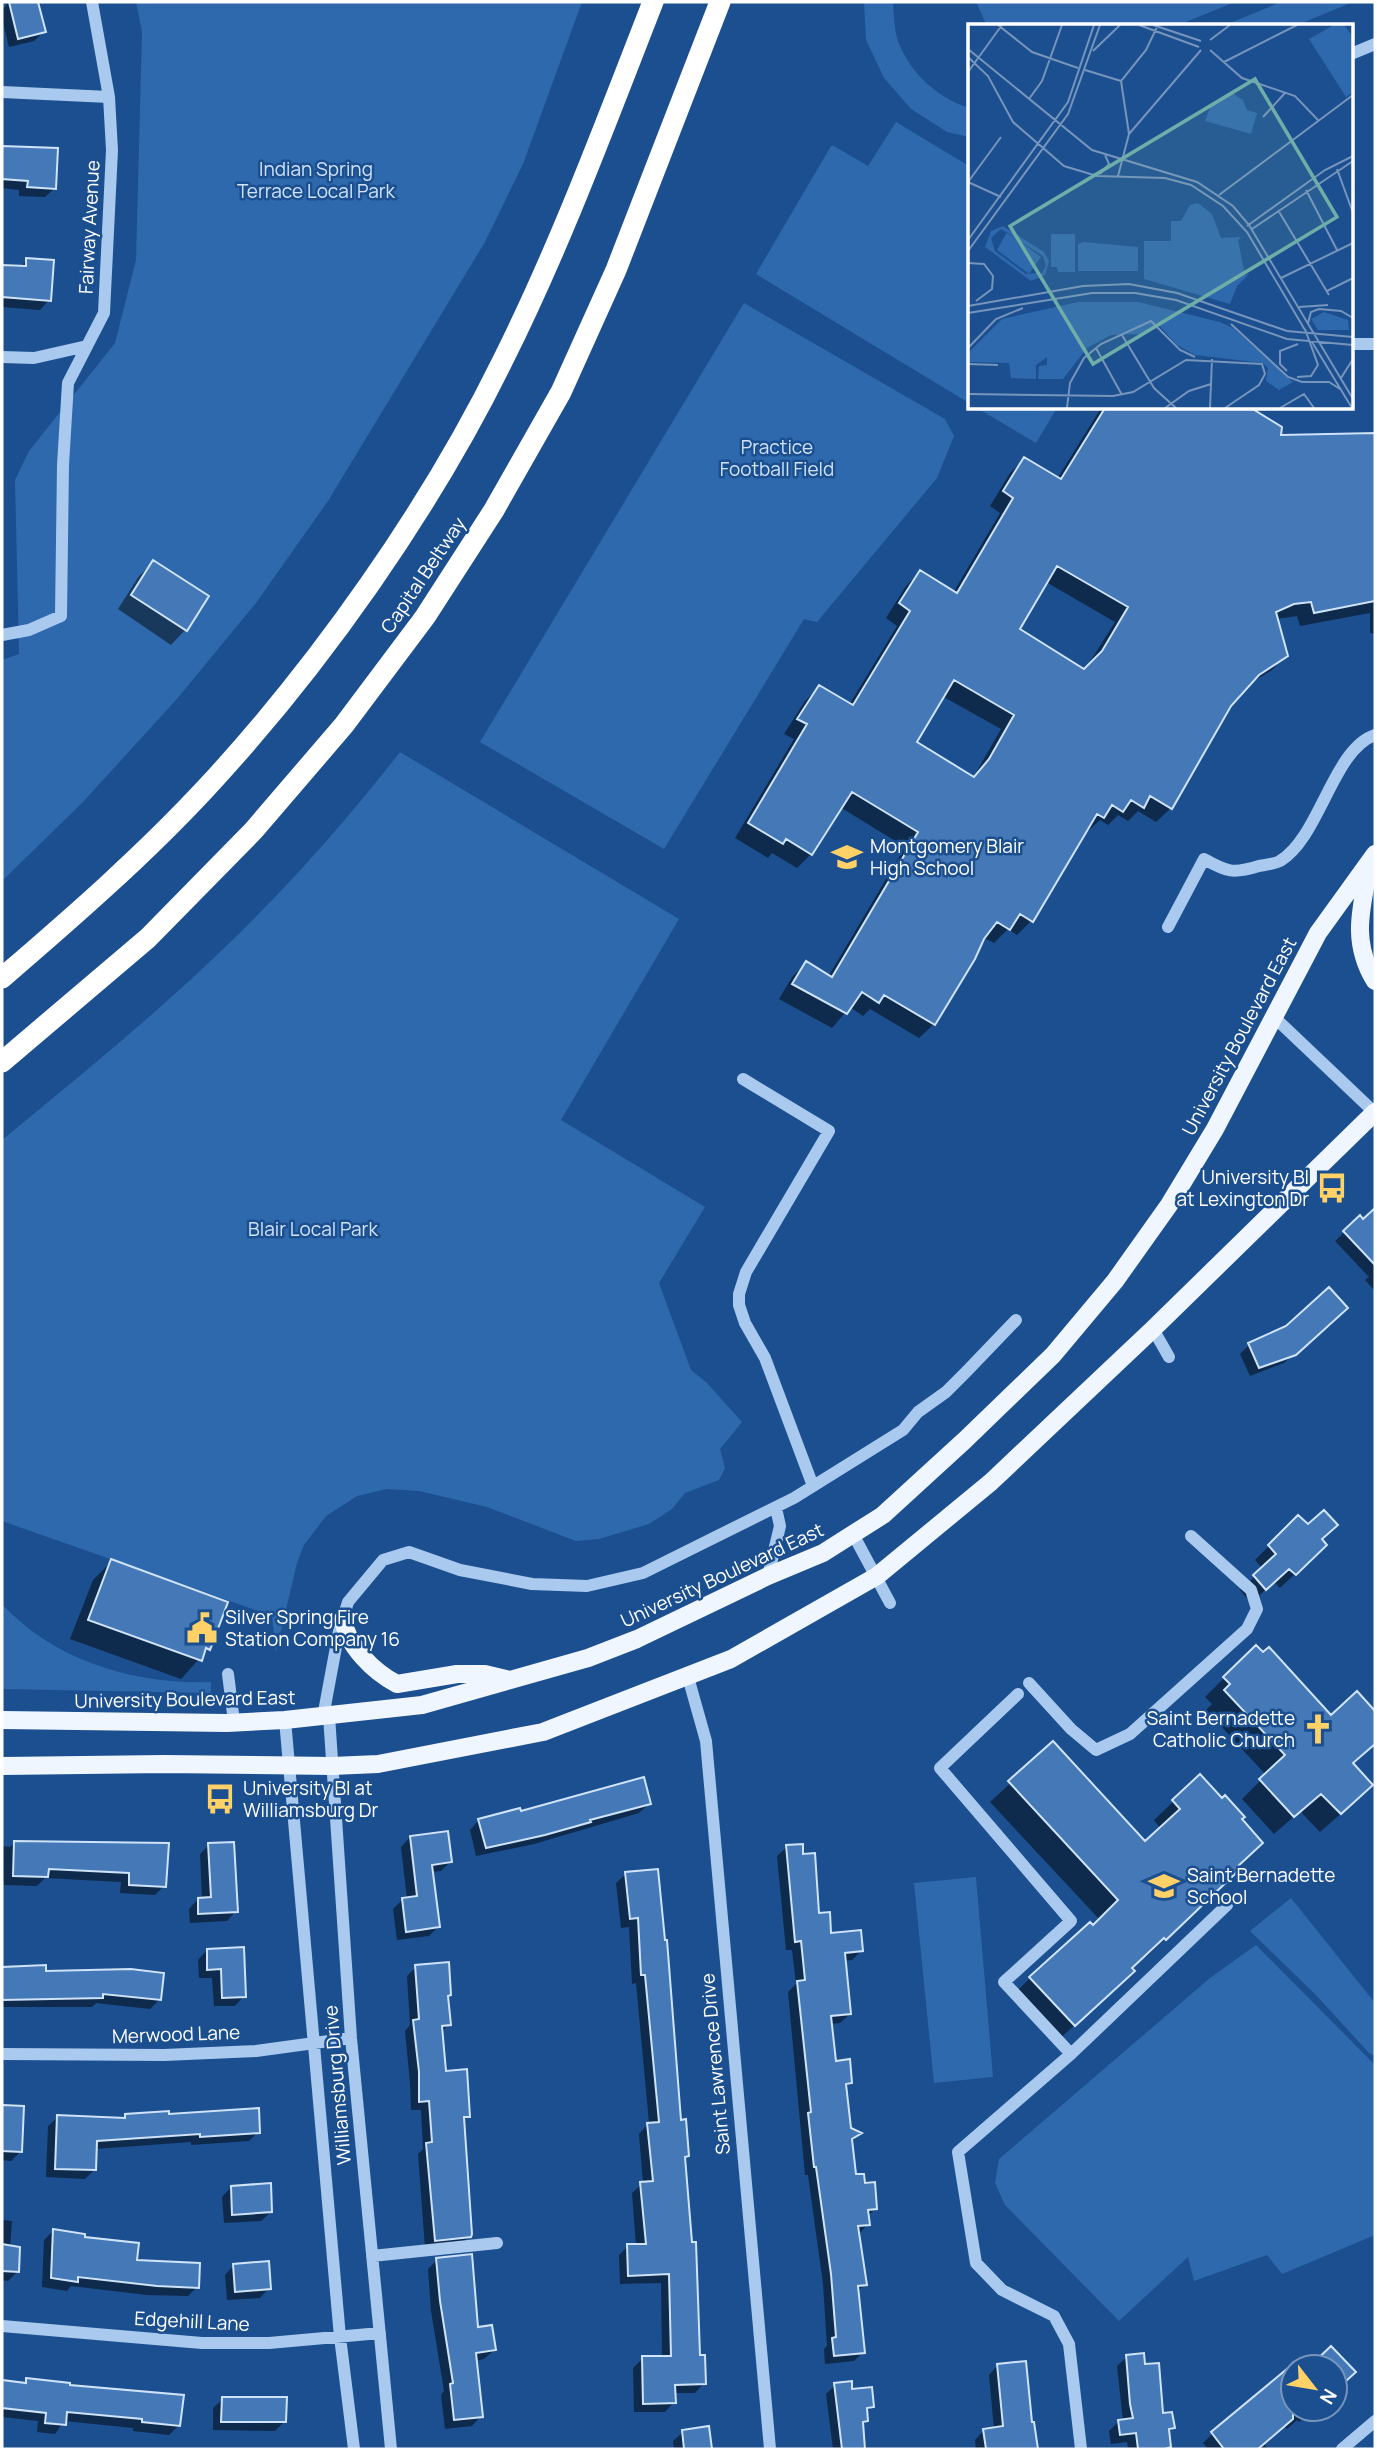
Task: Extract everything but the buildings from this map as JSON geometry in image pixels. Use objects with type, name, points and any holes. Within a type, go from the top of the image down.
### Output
[{"type":"highway","points":[[610,111],[642,2]]},
{"type":"highway","points":[[2,978],[99,894],[207,787],[298,679],[371,580],[436,479],[502,363],[554,250],[653,2]]},
{"type":"highway","name":"Capital Beltway","points":[[2,1062],[148,938],[254,830],[344,725],[425,617],[494,510],[561,392],[615,270],[720,2]]},
{"type":"main road","points":[[1373,858],[1359,924],[1361,952],[1375,981]]},
{"type":"main road","name":"University Boulevard East","points":[[2,1720],[234,1722],[285,1720],[422,1705],[588,1658],[637,1639],[768,1576],[823,1553],[883,1515],[1053,1355],[1115,1281],[1182,1183],[1215,1129],[1318,933],[1373,858]]},
{"type":"main road","points":[[2,1766],[332,1766],[378,1763],[543,1732],[730,1659],[877,1576],[991,1482],[1375,1113]]},
{"type":"main road","points":[[342,1619],[345,1631],[360,1651],[377,1671],[397,1684],[457,1674],[485,1674],[509,1680]]},
{"type":"street","name":"Fairway Avenue","points":[[2,635],[29,630],[61,616],[63,465],[68,383],[104,313],[112,150],[109,97],[92,2]]},
{"type":"street","points":[[1352,54],[1375,44]]},
{"type":"street","points":[[2,92],[109,97]]},
{"type":"street","points":[[1352,344],[1375,344]]},
{"type":"street","points":[[2,357],[34,358],[87,346]]},
{"type":"street","points":[[1168,927],[1203,859],[1220,868],[1240,873],[1279,861],[1297,845],[1340,769],[1365,738],[1375,735]]},
{"type":"street","points":[[1274,1017],[1375,1113]]},
{"type":"street","points":[[743,1079],[829,1131],[746,1272],[739,1294],[739,1305],[745,1323],[765,1359],[814,1486]]},
{"type":"street","name":"Williamsburg Drive","points":[[391,2449],[351,2038],[332,1766],[326,1716],[342,1619],[348,1602],[383,1560],[409,1552],[460,1570],[531,1584],[587,1586],[643,1573],[776,1508],[847,1467],[903,1430],[918,1412],[946,1392],[1017,1320]]},
{"type":"street","points":[[1153,1329],[1169,1357]]},
{"type":"street","points":[[768,1576],[780,1526],[776,1508]]},
{"type":"street","points":[[853,1534],[890,1603]]},
{"type":"street","points":[[1029,1683],[1072,1729],[1096,1750],[1130,1734],[1247,1629],[1257,1609],[1251,1590],[1191,1536]]},
{"type":"street","points":[[228,1674],[234,1722]]},
{"type":"street","name":"Saint Lawrence Drive","points":[[688,1677],[706,1741],[770,2449]]},
{"type":"street","points":[[1018,1694],[940,1768],[1071,1920],[1004,1982],[1071,2054]]},
{"type":"street","name":"Williamsburg Drive","points":[[285,1720],[340,2337],[354,2449]]},
{"type":"street","points":[[1081,2449],[1069,2344],[1054,2316],[1002,2290],[976,2263],[958,2152],[1071,2054],[1227,1905]]},
{"type":"street","name":"Merwood Lane","points":[[2,2054],[164,2055],[256,2050],[351,2038]]},
{"type":"street","points":[[372,2256],[497,2243]]},
{"type":"street","name":"Edgehill Lane","points":[[2,2326],[202,2343],[269,2343],[380,2333]]},
{"type":"street","points":[[1342,2449],[1375,2421]]},
{"type":"green space","name":"Indian Spring Terrace Local Park","points":[[136,2],[582,2],[523,164],[485,242],[328,501],[256,603],[176,700],[82,803],[2,881],[2,660],[19,654],[15,480],[29,451],[115,343],[136,260],[142,32]]},
{"type":"green space","points":[[864,2],[893,2],[897,36],[905,57],[937,92],[968,108],[968,137],[947,132],[911,109],[884,78],[866,40]]},
{"type":"green space","points":[[976,2],[1235,2],[1181,24],[986,24]]},
{"type":"green space","points":[[1281,2],[1353,2],[1300,24],[1228,24]]},
{"type":"green space","points":[[896,122],[968,165],[968,402],[756,274],[831,146],[868,166]]},
{"type":"green space","name":"Practice Football Field","points":[[744,303],[945,419],[954,436],[937,478],[817,622],[804,619],[664,849],[480,742]]},
{"type":"green space","points":[[980,410],[1056,410],[1036,443]]},
{"type":"green space","name":"Blair Local Park","points":[[400,752],[679,919],[561,1120],[705,1207],[659,1283],[691,1370],[707,1383],[742,1422],[720,1449],[725,1468],[719,1480],[685,1493],[672,1509],[649,1524],[599,1539],[576,1541],[487,1507],[419,1491],[387,1489],[357,1496],[326,1516],[304,1545],[297,1563],[276,1652],[272,1616],[2,1521],[2,1140],[165,1002],[245,928],[351,813]]},
{"type":"green space","points":[[2,1604],[46,1641],[71,1655],[126,1674],[183,1682],[211,1682],[211,1693],[2,1689]]},
{"type":"green space","points":[[976,1877],[993,2077],[934,2083],[914,1883]]},
{"type":"green space","points":[[1291,1898],[1375,2003],[1375,2056],[1369,2053],[1315,1994],[1250,1931]]},
{"type":"green space","points":[[1256,1945],[1375,2065],[1375,2235],[1282,2274],[1267,2255],[1194,2281],[1188,2257],[1119,2321],[1005,2205],[995,2183],[999,2159],[1210,1978]]},
{"type":"place","name":"Montgomery Blair High School","points":[[847,857]]},
{"type":"place","name":"University Bl at Lexington Dr","points":[[1332,1188]]},
{"type":"place","name":"Silver Spring Fire Station Company 16","points":[[202,1628]]},
{"type":"place","name":"Saint Bernadette Catholic Church","points":[[1318,1729]]},
{"type":"place","name":"University Bl at Williamsburg Dr","points":[[220,1799]]},
{"type":"place","name":"Saint Bernadette School","points":[[1164,1886]]}]
